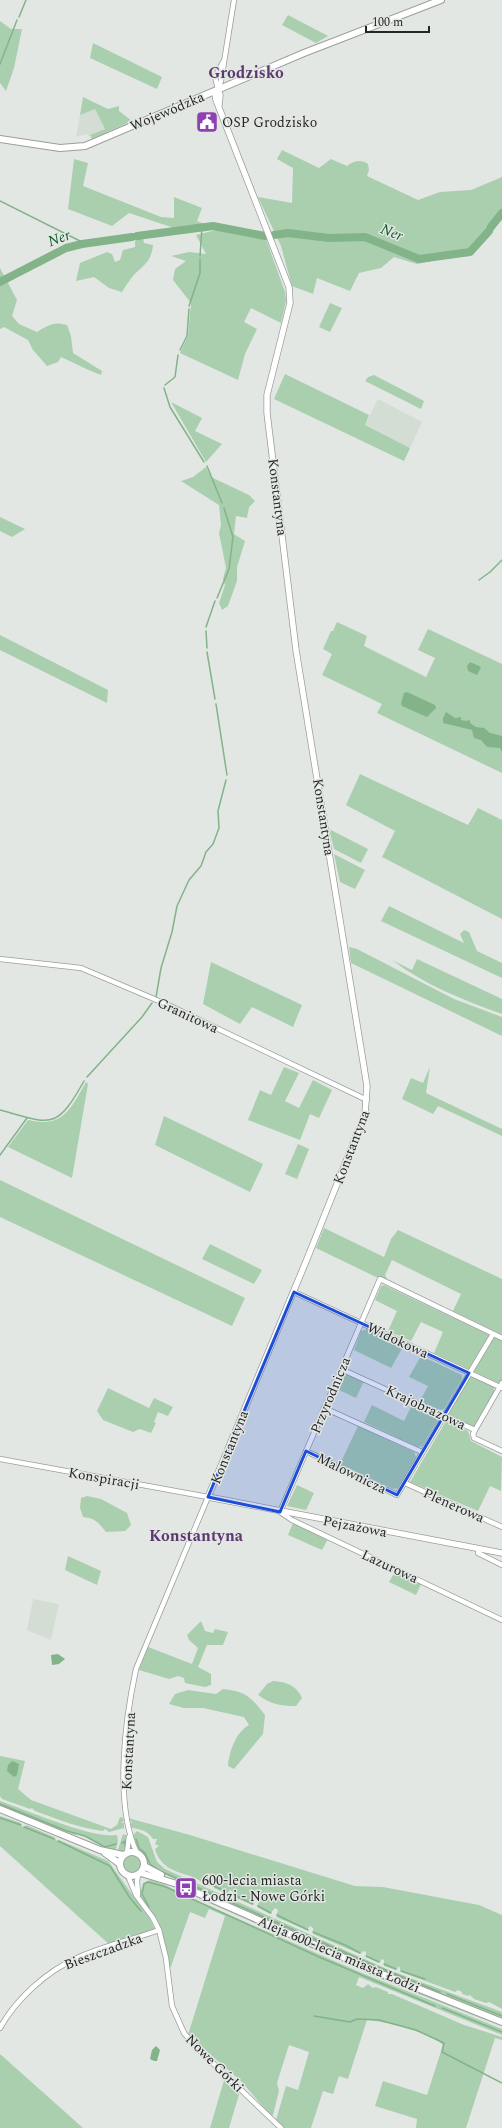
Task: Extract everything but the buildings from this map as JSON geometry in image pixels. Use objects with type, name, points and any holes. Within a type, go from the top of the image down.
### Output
[{"type":"main road","name":"Wojewódzka","points":[[0,139],[71,148],[94,142],[304,53],[441,0]]},
{"type":"main road","points":[[0,1809],[100,1850],[120,1864]]},
{"type":"main road","points":[[100,1850],[125,1854],[137,1853],[144,1860],[144,1866],[140,1874],[128,1876],[121,1870],[120,1864],[125,1854]]},
{"type":"main road","name":"Aleja 600-lecia miasta Łodzi","points":[[144,1866],[177,1884],[372,1970],[502,2022]]},
{"type":"main road","name":"Aleja 600-lecia miasta Łodzi","points":[[140,1874],[177,1884]]},
{"type":"street","points":[[218,89],[215,77],[224,61],[234,0]]},
{"type":"street","name":"Konstantyna","points":[[130,1834],[126,1818],[124,1756],[136,1669],[294,1292],[365,1114],[367,1100],[367,1086],[296,650],[267,413],[267,395],[290,303],[289,287],[215,94],[218,89]]},
{"type":"street","name":"Granitowa","points":[[0,959],[81,968],[166,1004],[367,1100]]},
{"type":"street","name":"Przyrodnicza","points":[[280,1512],[380,1279],[493,1334]]},
{"type":"street","name":"Widokowa","points":[[294,1292],[469,1373],[501,1386]]},
{"type":"street","points":[[406,1483],[422,1452],[493,1334],[502,1338]]},
{"type":"street","name":"Krajobrazowa","points":[[341,1368],[475,1430],[473,1434],[474,1438],[502,1451]]},
{"type":"street","points":[[475,1430],[501,1386]]},
{"type":"street","points":[[324,1408],[422,1452]]},
{"type":"street","name":"Malownicza","points":[[306,1451],[397,1495],[406,1483]]},
{"type":"street","name":"Konspiracji","points":[[0,1459],[208,1497]]},
{"type":"street","name":"Plenerowa","points":[[406,1483],[502,1527]]},
{"type":"street","name":"Pejzażowa","points":[[208,1497],[280,1512],[502,1553]]},
{"type":"street","name":"Lazurowa","points":[[280,1512],[292,1520],[502,1620]]},
{"type":"street","points":[[479,1549],[478,1553],[502,1565]]},
{"type":"street","points":[[130,1834],[137,1853]]},
{"type":"street","points":[[125,1854],[130,1834]]},
{"type":"street","points":[[138,1898],[137,1885],[140,1874]]},
{"type":"street","name":"Nowe Górki","points":[[128,1876],[138,1898],[153,1918],[159,1930],[166,1958],[172,2006],[184,2033],[197,2048],[281,2128]]},
{"type":"street","name":"Bieszczadzka","points":[[0,2028],[7,2016],[20,2002],[57,1968],[77,1958],[159,1930]]},
{"type":"highlighted area","points":[[294,1292],[469,1373],[397,1495],[306,1451],[280,1512],[208,1497]]},
{"type":"shaded area","points":[[288,15],[328,36],[316,43],[282,25]]},
{"type":"shaded area","points":[[0,21],[11,29],[22,29],[14,68],[6,91],[0,83]]},
{"type":"shaded area","points":[[93,43],[162,77],[157,89],[90,58]]},
{"type":"shaded area","points":[[83,97],[108,109],[119,106],[119,111],[132,121],[92,139],[90,135],[105,129],[95,109],[80,115]]},
{"type":"shaded area","points":[[95,108],[105,129],[88,136],[87,134],[76,137],[80,115]]},
{"type":"shaded area","points":[[282,150],[319,168],[331,159],[347,166],[358,161],[365,162],[368,164],[369,170],[367,176],[418,200],[440,192],[471,190],[502,177],[502,217],[470,256],[457,256],[417,264],[394,257],[381,268],[359,273],[350,291],[317,278],[313,294],[292,286],[281,246],[258,197],[292,203],[293,168],[277,159]]},
{"type":"shaded area","points":[[74,159],[88,163],[83,186],[161,217],[174,218],[174,197],[202,208],[197,221],[207,225],[174,228],[129,213],[112,226],[68,209]]},
{"type":"shaded area","points":[[220,229],[266,239],[285,292],[286,301],[281,323],[251,308],[244,322],[257,329],[245,354],[238,380],[180,353],[188,336],[191,303],[173,280],[175,269],[186,261],[171,256],[189,252],[206,254],[196,235]]},
{"type":"shaded area","points":[[139,237],[143,238],[144,243],[153,245],[151,256],[133,276],[122,292],[109,288],[94,277],[76,281],[80,263],[107,252],[112,254],[115,262],[120,260],[123,250],[135,247],[135,241]]},
{"type":"shaded area","points":[[0,268],[17,300],[12,316],[19,324],[37,332],[51,324],[58,323],[67,325],[71,336],[73,353],[102,371],[101,375],[61,357],[58,362],[47,366],[33,350],[28,340],[4,327],[0,329]]},
{"type":"shaded area","points":[[330,303],[342,308],[330,332],[319,327]]},
{"type":"shaded area","points":[[285,374],[369,415],[365,425],[410,448],[404,461],[274,399]]},
{"type":"shaded area","points":[[374,375],[424,401],[421,409],[365,381],[368,377]]},
{"type":"shaded area","points":[[378,399],[422,422],[410,448],[365,425]]},
{"type":"shaded area","points":[[171,402],[202,418],[195,431],[222,444],[206,462]]},
{"type":"shaded area","points":[[206,467],[211,477],[249,495],[255,501],[249,507],[247,518],[236,516],[234,534],[245,541],[237,567],[237,581],[228,606],[222,610],[219,603],[225,585],[223,579],[226,568],[219,533],[221,525],[219,505],[181,481],[193,477]]},
{"type":"shaded area","points":[[0,517],[25,529],[12,537],[0,531]]},
{"type":"shaded area","points":[[337,622],[367,636],[364,646],[426,677],[435,658],[418,650],[428,629],[502,664],[502,773],[377,713],[382,704],[322,675],[332,654],[323,649]]},
{"type":"shaded area","points":[[0,635],[108,690],[107,703],[0,650]]},
{"type":"shaded area","points":[[470,662],[481,667],[477,675],[468,671],[467,666]]},
{"type":"shaded area","points":[[407,692],[435,705],[436,708],[427,717],[402,706],[401,703],[404,693]]},
{"type":"shaded area","points":[[446,712],[455,718],[461,717],[461,720],[470,720],[470,723],[476,727],[484,728],[490,733],[502,736],[502,752],[500,748],[487,747],[481,740],[474,738],[472,730],[443,723],[443,718]]},
{"type":"shaded area","points":[[360,774],[468,825],[478,808],[502,820],[502,919],[382,857],[395,831],[346,805]]},
{"type":"shaded area","points":[[329,829],[368,849],[361,863],[334,849]]},
{"type":"shaded area","points":[[334,854],[365,870],[355,889],[340,882]]},
{"type":"shaded area","points":[[389,906],[464,943],[460,934],[464,930],[469,932],[477,951],[502,963],[502,978],[381,921]]},
{"type":"shaded area","points":[[349,947],[357,949],[454,999],[502,1017],[502,1036],[351,963]]},
{"type":"shaded area","points":[[417,959],[502,999],[502,1014],[445,991],[418,977],[392,960],[412,970]]},
{"type":"shaded area","points":[[211,962],[302,1005],[293,1027],[252,1007],[240,1024],[203,1004]]},
{"type":"shaded area","points":[[284,1067],[299,1073],[285,1101],[299,1108],[313,1080],[332,1090],[319,1118],[310,1114],[300,1140],[248,1120],[260,1090],[271,1095]]},
{"type":"shaded area","points":[[430,1067],[426,1093],[502,1129],[502,1136],[438,1106],[433,1114],[402,1099],[411,1078],[423,1083]]},
{"type":"shaded area","points":[[86,1082],[88,1084],[72,1178],[8,1147],[28,1120],[40,1122],[50,1121],[58,1119],[64,1114],[75,1101]]},
{"type":"shaded area","points":[[164,1116],[263,1164],[250,1192],[155,1145]]},
{"type":"shaded area","points":[[298,1144],[309,1149],[297,1179],[285,1174]]},
{"type":"shaded area","points":[[0,1180],[245,1298],[232,1326],[0,1217]]},
{"type":"shaded area","points":[[324,1228],[384,1257],[391,1239],[398,1230],[502,1279],[502,1335],[453,1311],[461,1294],[392,1260],[385,1275],[387,1279],[376,1277],[316,1248]]},
{"type":"shaded area","points":[[210,1244],[262,1270],[254,1284],[202,1259]]},
{"type":"shaded area","points":[[384,1285],[502,1341],[502,1385],[434,1353],[443,1332],[421,1322],[411,1341],[388,1331],[397,1311],[375,1300],[381,1286]]},
{"type":"shaded area","points":[[367,1329],[403,1347],[391,1368],[354,1350],[361,1331]]},
{"type":"shaded area","points":[[421,1356],[462,1375],[462,1379],[444,1409],[440,1410],[420,1401],[428,1386],[409,1377]]},
{"type":"shaded area","points":[[347,1374],[364,1381],[356,1398],[337,1389],[343,1375]]},
{"type":"shaded area","points":[[470,1376],[494,1387],[494,1392],[474,1427],[448,1415]]},
{"type":"shaded area","points":[[108,1388],[149,1408],[154,1398],[173,1407],[168,1416],[158,1412],[154,1422],[156,1423],[151,1433],[140,1429],[133,1432],[103,1420],[97,1411]]},
{"type":"shaded area","points":[[372,1405],[404,1421],[412,1405],[436,1416],[437,1421],[422,1446],[418,1447],[364,1422]]},
{"type":"shaded area","points":[[446,1421],[468,1431],[471,1441],[502,1457],[501,1491],[490,1486],[478,1511],[410,1482]]},
{"type":"shaded area","points":[[358,1426],[414,1452],[416,1457],[398,1488],[393,1489],[340,1464]]},
{"type":"shaded area","points":[[297,1485],[314,1493],[306,1510],[287,1506]]},
{"type":"shaded area","points":[[87,1496],[101,1499],[127,1513],[131,1525],[125,1531],[106,1532],[91,1518],[83,1517],[80,1508],[81,1498]]},
{"type":"shaded area","points":[[293,1523],[328,1539],[322,1550],[288,1535]]},
{"type":"shaded area","points":[[68,1556],[101,1571],[97,1585],[65,1570]]},
{"type":"shaded area","points":[[398,1573],[421,1584],[416,1595],[389,1582],[393,1575]]},
{"type":"shaded area","points":[[33,1599],[59,1604],[51,1640],[27,1630]]},
{"type":"shaded area","points":[[201,1621],[205,1631],[213,1633],[215,1629],[228,1632],[223,1645],[207,1645],[198,1667],[211,1674],[211,1685],[205,1687],[185,1683],[184,1678],[178,1676],[169,1679],[139,1670],[148,1647],[192,1664],[198,1648],[189,1640],[187,1635]]},
{"type":"shaded area","points":[[58,1654],[65,1659],[59,1664],[52,1665],[51,1655]]},
{"type":"shaded area","points":[[273,1681],[287,1683],[297,1690],[302,1698],[296,1706],[276,1704],[267,1701],[258,1695],[267,1684]]},
{"type":"shaded area","points":[[223,1689],[248,1696],[265,1715],[263,1734],[234,1769],[228,1766],[232,1749],[237,1737],[244,1728],[249,1725],[244,1717],[203,1708],[184,1708],[169,1704],[175,1694],[188,1690],[216,1694]]},
{"type":"shaded area","points":[[0,1756],[25,1761],[18,1789],[31,1800],[111,1829],[117,1825],[120,1817],[123,1818],[124,1821],[121,1823],[124,1823],[124,1828],[109,1832],[105,1829],[103,1831],[85,1828],[35,1811],[32,1808],[30,1809],[2,1799],[0,1796]]},
{"type":"shaded area","points":[[12,1761],[19,1764],[17,1775],[14,1777],[7,1771],[8,1765]]},
{"type":"shaded area","points":[[0,1801],[59,1823],[92,1833],[117,1835],[118,1841],[116,1849],[113,1850],[77,1833],[76,1835],[67,1832],[0,1806]]},
{"type":"shaded area","points":[[0,1816],[21,1823],[21,1826],[24,1827],[26,1825],[54,1837],[57,1841],[59,1840],[108,1861],[150,1919],[155,1930],[110,1945],[0,1846]]},
{"type":"shaded area","points":[[128,1818],[190,1835],[355,1886],[383,1887],[479,1905],[502,1915],[502,2009],[489,2002],[486,2003],[474,1999],[470,1995],[468,1996],[462,1994],[462,1992],[458,1990],[455,1992],[401,1972],[399,1966],[396,1970],[384,1966],[384,1960],[382,1959],[379,1963],[366,1957],[366,1952],[363,1951],[360,1954],[313,1934],[313,1928],[310,1926],[307,1930],[278,1918],[276,1916],[278,1910],[275,1908],[270,1914],[257,1907],[259,1900],[256,1898],[252,1905],[234,1897],[233,1892],[230,1890],[227,1894],[214,1888],[213,1882],[209,1886],[195,1878],[173,1870],[164,1864],[157,1855],[155,1849],[159,1846],[155,1844],[157,1839],[153,1839],[143,1830],[130,1827],[132,1821]]},
{"type":"shaded area","points":[[137,1831],[148,1837],[157,1862],[165,1869],[389,1970],[502,2012],[502,2019],[391,1975],[166,1875],[149,1865],[144,1855],[138,1848],[133,1835]]},
{"type":"shaded area","points":[[123,1834],[128,1836],[126,1851],[117,1853]]},
{"type":"shaded area","points":[[132,1855],[136,1856],[140,1860],[140,1868],[136,1872],[132,1873],[128,1872],[124,1868],[123,1864],[124,1860],[128,1856]]},
{"type":"shaded area","points":[[150,1880],[163,1884],[188,1897],[362,1973],[502,2029],[502,2035],[359,1977],[356,1985],[363,1988],[368,1984],[373,1988],[376,1987],[388,1992],[388,1994],[392,1994],[464,2025],[502,2037],[502,2040],[495,2038],[466,2128],[416,2128],[417,2119],[375,2106],[383,2081],[427,2095],[443,2045],[429,2036],[407,2028],[367,2020],[348,2079],[339,2076],[333,2094],[323,2091],[311,2128],[284,2128],[276,2120],[286,2086],[298,2090],[309,2052],[289,2045],[277,2083],[279,2091],[273,2115],[270,2115],[242,2082],[188,2035],[225,1916],[209,1909],[205,1918],[190,1912],[169,1972],[166,1946],[159,1925],[140,1895],[143,1883]]},
{"type":"shaded area","points":[[196,1897],[371,1973],[502,2027],[381,1979]]},
{"type":"shaded area","points":[[156,2046],[160,2050],[157,2061],[154,2061],[150,2059],[152,2050]]},
{"type":"shaded area","points":[[0,2054],[83,2128],[0,2128]]},
{"type":"shaded area","points":[[225,2077],[240,2091],[229,2128],[210,2128]]},
{"type":"waterway","points":[[19,17],[26,0]]},
{"type":"waterway","points":[[0,64],[17,20]]},
{"type":"waterway","points":[[0,201],[80,241],[82,244]]},
{"type":"waterway","name":"Ner","points":[[491,227],[502,213]]},
{"type":"waterway","name":"Ner","points":[[137,236],[213,226],[265,236]]},
{"type":"waterway","points":[[200,256],[202,227]]},
{"type":"waterway","name":"Ner","points":[[274,235],[288,233],[329,238],[365,237],[419,259],[470,252],[489,231]]},
{"type":"waterway","name":"Ner","points":[[0,282],[66,248],[82,244],[132,237]]},
{"type":"waterway","points":[[189,306],[200,273],[200,259]]},
{"type":"waterway","points":[[180,350],[187,336],[189,309]]},
{"type":"waterway","points":[[165,385],[175,377],[178,355]]},
{"type":"waterway","points":[[164,388],[170,407],[204,462]]},
{"type":"waterway","points":[[207,466],[222,503]]},
{"type":"waterway","points":[[217,598],[229,569],[233,537],[224,508]]},
{"type":"waterway","points":[[479,580],[502,560]]},
{"type":"waterway","points":[[206,627],[215,601]]},
{"type":"waterway","points":[[206,631],[207,648]]},
{"type":"waterway","points":[[207,652],[215,699]]},
{"type":"waterway","points":[[216,704],[227,775]]},
{"type":"waterway","points":[[156,997],[161,968],[172,932],[177,906],[189,880],[201,866],[206,852],[213,844],[219,828],[218,811],[226,780]]},
{"type":"waterway","points":[[87,1077],[142,1017],[152,1003]]},
{"type":"waterway","points":[[0,1110],[31,1118],[51,1120],[59,1116],[66,1109],[84,1081]]},
{"type":"waterway","points":[[0,1155],[27,1118]]},
{"type":"waterway","points":[[0,1804],[67,1831],[85,1836],[105,1847],[116,1844]]},
{"type":"waterway","points":[[0,1818],[21,1825]]},
{"type":"waterway","points":[[24,1827],[54,1839]]},
{"type":"waterway","points":[[136,1839],[139,1848],[145,1853],[150,1864],[160,1871],[378,1967],[440,1992]]},
{"type":"waterway","points":[[58,1841],[110,1866],[130,1898],[141,1911]]},
{"type":"waterway","points":[[122,1843],[126,1841]]},
{"type":"waterway","points":[[124,1842],[126,1848]]},
{"type":"waterway","points":[[149,1907],[142,1894],[144,1884],[148,1882],[166,1887],[319,1957],[435,2006]]},
{"type":"waterway","points":[[206,1882],[210,1884]]},
{"type":"waterway","points":[[214,1886],[227,1892]]},
{"type":"waterway","points":[[234,1895],[253,1904]]},
{"type":"waterway","points":[[258,1906],[271,1913]]},
{"type":"waterway","points":[[277,1915],[308,1930]]},
{"type":"waterway","points":[[313,1932],[360,1953]]},
{"type":"waterway","points":[[366,1956],[379,1962]]},
{"type":"waterway","points":[[384,1964],[396,1969]]},
{"type":"waterway","points":[[401,1971],[425,1979]]},
{"type":"waterway","points":[[447,1994],[502,2016]]},
{"type":"waterway","points":[[442,2008],[502,2032]]},
{"type":"waterway","points":[[314,2016],[350,2022],[357,2019],[379,2020],[416,2030],[444,2043],[442,2052],[502,2083]]},
{"type":"place","name":"OSP Grodzisko","points":[[207,122]]},
{"type":"place","name":"600-lecia miasta Łodzi - Nowe Górki","points":[[186,1888]]},
{"type":"district","name":"Grodzisko","points":[[246,72]]},
{"type":"district","name":"Konstantyna","points":[[196,1535]]}]
